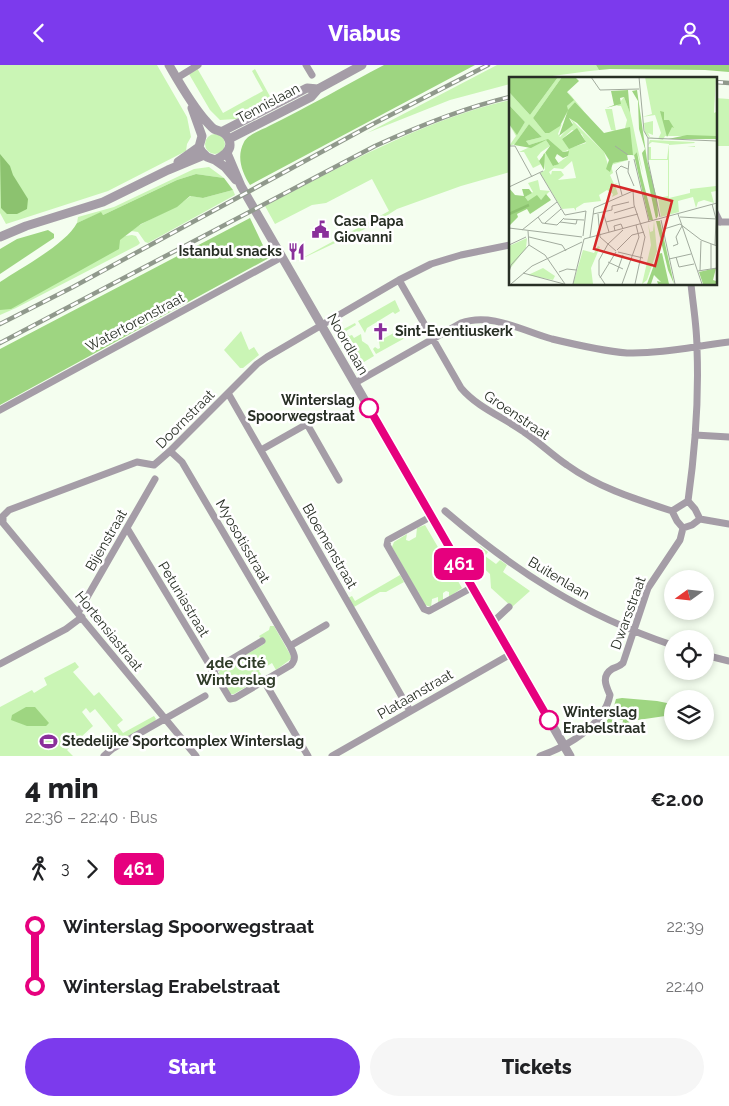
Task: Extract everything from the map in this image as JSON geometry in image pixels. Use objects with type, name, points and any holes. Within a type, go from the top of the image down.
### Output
[{"type":"street","points":[[0,237],[26,226],[103,202],[202,151],[202,135],[187,96],[169,65]]},
{"type":"street","points":[[177,78],[198,65]]},
{"type":"street","points":[[306,65],[312,75]]},
{"type":"street","name":"Tennislaan","points":[[229,139],[311,97],[318,89],[362,65]]},
{"type":"street","name":"Tennislaan","points":[[219,130],[307,88],[318,89]]},
{"type":"street","points":[[187,96],[204,118],[229,139],[230,149],[215,160]]},
{"type":"street","points":[[202,135],[206,131],[219,130]]},
{"type":"street","name":"Noordlaan","points":[[202,151],[225,167],[241,186]]},
{"type":"street","name":"Noordlaan","points":[[227,153],[241,186],[570,756]]},
{"type":"street","points":[[717,222],[729,222]]},
{"type":"street","name":"Doornstraat","points":[[3,523],[3,516],[9,510],[137,462],[154,465],[256,364],[399,280],[431,264],[461,255],[509,245]]},
{"type":"street","name":"Watertorenstraat","points":[[0,410],[282,257]]},
{"type":"street","name":"Groenstraat","points":[[399,280],[461,388],[478,404],[525,432],[568,466],[591,480],[612,491],[672,511]]},
{"type":"street","points":[[690,285],[697,347],[696,435],[688,501],[700,519]]},
{"type":"street","points":[[355,383],[461,323],[477,318],[507,324],[551,338],[592,348],[627,353],[661,352],[729,342]]},
{"type":"street","name":"Bloemenstraat","points":[[228,393],[410,711]]},
{"type":"street","points":[[261,450],[307,424],[339,480]]},
{"type":"street","points":[[696,435],[729,437]]},
{"type":"street","name":"Myosotisstraat","points":[[170,451],[182,462],[290,646]]},
{"type":"street","name":"Bijenstraat","points":[[0,664],[66,629],[80,615],[155,479]]},
{"type":"street","points":[[688,501],[672,511],[677,521],[684,528],[700,519],[729,524]]},
{"type":"street","name":"Buitenlaan","points":[[445,511],[494,552],[539,583],[577,605],[634,631],[664,642]]},
{"type":"street","points":[[432,516],[388,540],[387,545],[424,609],[429,611],[473,587]]},
{"type":"street","name":"Hortensiastraat","points":[[3,523],[196,756]]},
{"type":"street","name":"Petuniastraat","points":[[128,528],[230,699],[264,681]]},
{"type":"street","name":"Dwarsstraat","points":[[565,746],[583,734],[597,719],[607,704],[610,695],[604,682],[605,678],[610,671],[623,663],[648,588],[680,540],[684,528]]},
{"type":"street","points":[[493,622],[509,607]]},
{"type":"street","points":[[308,756],[264,681],[295,661],[295,656],[290,646],[326,625]]},
{"type":"street","points":[[212,671],[262,641]]},
{"type":"street","name":"Plataanstraat","points":[[332,756],[511,654]]},
{"type":"street","points":[[714,657],[729,661]]},
{"type":"street","points":[[104,756],[112,749],[205,696]]},
{"type":"street","points":[[540,756],[565,746]]},
{"type":"shaded area","points":[[0,65],[157,65],[187,117],[191,137],[186,151],[108,191],[6,224],[0,213]]},
{"type":"shaded area","points":[[384,65],[475,65],[250,185],[242,170],[240,159],[240,153],[246,139]]},
{"type":"shaded area","points":[[497,65],[596,65],[599,70],[543,77],[509,77],[509,84],[450,100],[367,133]]},
{"type":"shaded area","points":[[596,65],[729,65],[729,72],[705,70],[599,70]]},
{"type":"shaded area","points":[[197,68],[223,113],[263,91],[252,71],[255,69],[272,100],[236,119],[220,120],[210,110],[189,74]]},
{"type":"shaded area","points":[[716,98],[729,99],[729,146],[716,146]]},
{"type":"shaded area","points":[[509,100],[509,172],[461,186],[397,209],[369,227],[297,261],[389,211],[372,179],[326,203],[312,205],[275,224],[265,206],[384,145],[446,119]]},
{"type":"shaded area","points":[[211,134],[219,134],[225,140],[225,148],[219,154],[211,154],[205,148],[205,140]]},
{"type":"shaded area","points":[[0,154],[10,166],[13,175],[28,199],[27,209],[17,214],[7,214],[1,208]]},
{"type":"shaded area","points":[[209,167],[224,178],[196,174],[177,180],[103,215],[100,213],[77,223],[78,217],[114,207],[194,169]]},
{"type":"shaded area","points":[[196,174],[224,178],[233,190],[203,198],[190,196],[177,207],[141,224],[120,240],[119,249],[11,309],[0,310],[0,282],[53,247],[77,223],[101,212],[103,215],[177,180]]},
{"type":"shaded area","points":[[233,190],[235,195],[148,243],[145,242],[138,232],[131,231],[191,196],[203,198]]},
{"type":"shaded area","points":[[250,218],[269,258],[0,405],[0,349]]},
{"type":"shaded area","points":[[48,230],[54,234],[54,238],[0,274],[0,249],[17,239]]},
{"type":"shaded area","points":[[125,236],[136,236],[140,243],[138,245],[0,315],[0,310]]},
{"type":"shaded area","points":[[395,300],[400,311],[395,314],[393,312],[367,328],[365,333],[358,321]]},
{"type":"shaded area","points":[[355,323],[356,325],[346,331],[349,336],[352,335],[354,338],[361,334],[362,341],[368,345],[374,356],[359,365],[349,347],[349,341],[344,339],[340,331]]},
{"type":"shaded area","points":[[407,323],[410,328],[412,327],[414,333],[376,354],[373,349],[375,347],[380,348],[379,341],[403,328],[401,326]]},
{"type":"shaded area","points":[[241,331],[249,350],[254,347],[259,355],[243,368],[240,368],[224,350]]},
{"type":"shaded area","points":[[425,525],[462,588],[449,597],[449,592],[446,591],[443,593],[443,601],[438,603],[438,597],[432,599],[431,607],[425,605],[392,547],[394,542],[407,534],[406,540],[409,541],[416,537],[417,528]]},
{"type":"shaded area","points":[[480,546],[488,552],[485,556],[496,564],[500,560],[507,565],[503,572],[530,591],[512,607],[491,588],[490,574],[476,561]]},
{"type":"shaded area","points":[[400,575],[404,582],[386,592],[380,592],[354,607],[348,598],[352,596],[355,601]]},
{"type":"shaded area","points":[[270,626],[274,626],[291,659],[276,670],[272,663],[259,671],[263,677],[234,694],[230,694],[218,674],[220,670],[264,644],[259,636],[269,630]]},
{"type":"shaded area","points":[[75,662],[79,667],[73,672],[94,696],[99,692],[123,720],[117,725],[123,733],[154,716],[156,719],[154,722],[119,742],[109,735],[113,731],[95,709],[90,713],[86,708],[82,712],[93,726],[67,750],[73,756],[0,756],[0,707],[32,690],[34,693],[47,685],[44,678]]},
{"type":"shaded area","points":[[616,699],[664,702],[664,716],[631,721],[622,727],[623,720],[613,718],[611,724],[606,722],[612,713]]},
{"type":"shaded area","points":[[26,707],[35,707],[49,723],[46,726],[27,726],[11,720],[12,715]]},
{"type":"railway","points":[[0,324],[73,287],[373,124],[488,65]]},
{"type":"railway","points":[[716,82],[729,83]]},
{"type":"railway","points":[[0,343],[375,146],[441,118],[475,106],[509,97]]},
{"type":"bus line","name":"461","points":[[369,408],[549,720]]},
{"type":"place","name":"Casa Papa Giovanni","points":[[320,229]]},
{"type":"place","name":"Istanbul snacks","points":[[296,251]]},
{"type":"place","name":"Sint-Eventiuskerk","points":[[381,331]]},
{"type":"place","name":"Winterslag Spoorwegstraat","points":[[369,408]]},
{"type":"place","name":"Winterslag Erabelstraat","points":[[549,720]]},
{"type":"place","name":"Stedelijke Sportcomplex Winterslag","points":[[48,741]]},
{"type":"district","name":"4de Cité Winterslag","points":[[236,672]]}]
